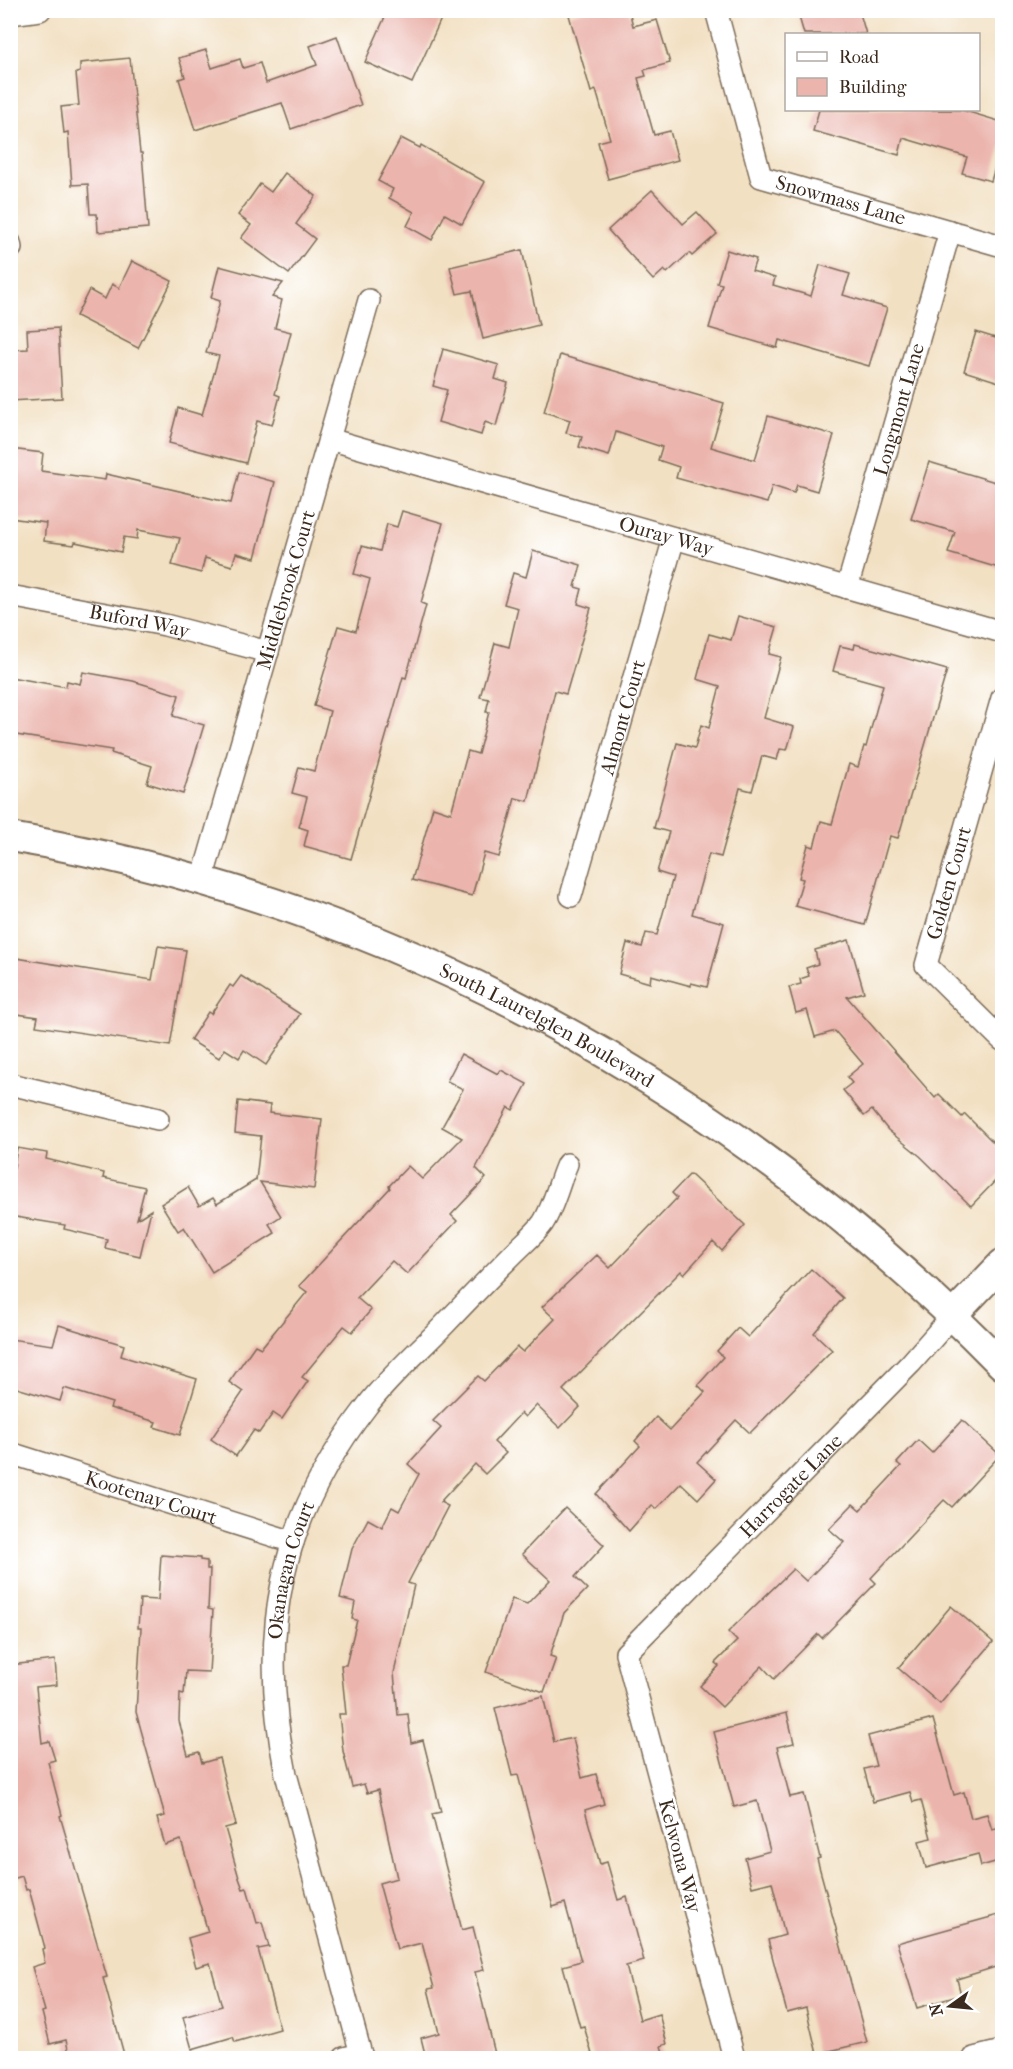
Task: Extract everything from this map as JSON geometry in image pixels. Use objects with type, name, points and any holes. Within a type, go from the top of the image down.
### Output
[{"type":"street","points":[[10,14],[40,10]]},
{"type":"street","name":"Snowmass Lane","points":[[716,10],[761,177],[950,231]]},
{"type":"street","points":[[950,231],[1002,246]]},
{"type":"street","name":"Longmont Lane","points":[[847,588],[950,231]]},
{"type":"street","points":[[10,243],[11,248]]},
{"type":"street","name":"Middlebrook Court","points":[[202,880],[369,300]]},
{"type":"street","name":"Ouray Way","points":[[329,439],[1002,632]]},
{"type":"street","name":"Almont Court","points":[[571,896],[675,538]]},
{"type":"street","name":"Buford Way","points":[[10,596],[165,625],[268,652]]},
{"type":"street","name":"Golden Court","points":[[1002,698],[926,965],[1002,1040]]},
{"type":"street","name":"South Laurelglen Boulevard","points":[[10,837],[50,843],[202,880],[293,909],[392,946],[467,979],[551,1021],[632,1068],[711,1118],[787,1173],[861,1231],[953,1315],[1002,1365]]},
{"type":"street","points":[[10,1084],[158,1119]]},
{"type":"street","name":"Okanagan Court","points":[[356,2057],[286,1774],[278,1732],[273,1674],[274,1631],[282,1582],[292,1542],[311,1495],[334,1450],[368,1404],[543,1223],[567,1164]]},
{"type":"street","points":[[953,1315],[1002,1264]]},
{"type":"street","name":"Harrogate Lane","points":[[626,1653],[911,1364],[953,1315]]},
{"type":"street","name":"Kootenay Court","points":[[10,1453],[52,1464],[292,1542]]},
{"type":"street","name":"Kelwona Way","points":[[626,1653],[734,2058]]},
{"type":"street","points":[[974,2058],[1002,2051]]},
{"type":"building","points":[[388,10],[445,10],[412,83],[365,62]]},
{"type":"building","points":[[586,10],[629,10],[633,26],[657,20],[670,63],[644,70],[646,76],[638,78],[654,135],[670,131],[678,160],[608,179],[598,142],[610,139],[596,90],[591,92],[569,15]]},
{"type":"building","points":[[797,10],[859,10],[866,33],[804,33]]},
{"type":"building","points":[[337,36],[361,105],[291,129],[282,103],[195,130],[179,79],[185,77],[179,58],[206,50],[212,68],[240,59],[243,68],[260,63],[266,83],[317,65],[310,46]]},
{"type":"building","points":[[130,58],[140,153],[142,153],[148,228],[98,232],[97,214],[90,214],[88,184],[72,185],[68,132],[64,133],[61,107],[79,105],[76,73],[80,72],[80,63]]},
{"type":"building","points":[[819,111],[965,111],[1002,122],[1002,144],[991,181],[962,173],[967,157],[903,138],[899,155],[813,131]]},
{"type":"building","points":[[401,138],[420,148],[421,145],[485,182],[462,224],[445,214],[432,240],[407,226],[414,212],[389,198],[393,189],[378,181]]},
{"type":"building","points":[[285,173],[316,196],[296,224],[315,239],[289,274],[241,238],[251,225],[238,215],[260,184],[271,192]]},
{"type":"building","points":[[652,190],[683,224],[697,212],[717,234],[692,256],[689,253],[667,273],[664,270],[653,280],[608,230]]},
{"type":"building","points":[[522,250],[539,325],[483,339],[472,291],[457,294],[450,267]]},
{"type":"building","points":[[727,250],[756,259],[752,271],[775,278],[773,285],[811,296],[820,265],[850,274],[843,295],[887,308],[869,366],[779,340],[777,348],[709,328],[722,284],[717,283]]},
{"type":"building","points":[[132,261],[172,281],[138,348],[76,316],[89,290],[105,299],[112,284],[119,288]]},
{"type":"building","points":[[219,266],[283,283],[272,297],[282,300],[275,328],[291,332],[275,394],[280,396],[272,425],[257,421],[246,463],[169,443],[178,408],[202,415],[219,356],[206,353],[220,301],[211,298]]},
{"type":"building","points":[[58,328],[62,398],[10,401],[10,350],[28,349],[27,330]]},
{"type":"building","points":[[976,332],[1002,340],[1002,383],[964,371]]},
{"type":"building","points":[[443,349],[499,365],[495,379],[508,383],[496,426],[485,422],[481,435],[438,422],[447,390],[433,386]]},
{"type":"building","points":[[560,355],[724,403],[711,447],[755,460],[768,416],[834,435],[817,491],[797,485],[794,493],[772,486],[767,503],[676,478],[679,467],[658,460],[662,447],[616,432],[609,456],[579,447],[582,437],[566,433],[570,420],[544,412]]},
{"type":"building","points":[[10,449],[43,453],[41,471],[105,480],[106,474],[231,503],[239,472],[275,482],[255,558],[236,553],[232,566],[205,558],[201,573],[172,565],[180,538],[138,530],[137,539],[124,537],[121,552],[75,542],[74,545],[44,541],[46,523],[10,518]]},
{"type":"building","points":[[929,462],[1002,484],[1002,569],[948,553],[955,532],[911,519]]},
{"type":"building","points":[[402,511],[443,523],[421,603],[426,605],[351,859],[304,846],[308,830],[299,827],[307,797],[292,793],[299,767],[314,771],[330,711],[314,706],[338,626],[356,631],[370,579],[354,574],[362,546],[380,551],[387,524],[397,527]]},
{"type":"building","points":[[533,551],[581,565],[575,587],[582,589],[578,604],[591,608],[566,694],[555,691],[528,801],[515,798],[499,857],[484,853],[472,896],[412,880],[433,807],[451,813],[468,751],[478,754],[489,712],[486,712],[489,699],[480,697],[495,643],[509,647],[518,608],[504,604],[513,573],[526,577]]},
{"type":"building","points":[[738,616],[777,627],[769,654],[781,657],[764,718],[794,727],[787,750],[780,749],[777,760],[762,756],[752,791],[740,788],[721,857],[709,854],[692,914],[724,923],[707,987],[691,983],[691,986],[651,975],[650,983],[619,974],[627,943],[642,947],[646,933],[657,935],[673,877],[657,872],[669,832],[654,828],[677,743],[695,748],[701,725],[709,728],[720,686],[697,679],[709,634],[731,640]]},
{"type":"building","points":[[855,644],[947,670],[898,838],[890,836],[865,925],[795,906],[803,879],[799,878],[808,845],[814,847],[821,821],[832,824],[849,764],[858,767],[864,746],[866,747],[883,685],[833,671],[840,646],[854,649]]},
{"type":"building","points":[[83,672],[133,681],[179,695],[173,716],[204,725],[183,794],[147,783],[152,766],[111,753],[112,750],[10,734],[10,677],[66,687],[67,681],[80,684]]},
{"type":"building","points":[[849,940],[864,992],[847,997],[935,1098],[939,1094],[962,1117],[965,1114],[1002,1151],[1002,1174],[971,1206],[920,1156],[888,1130],[872,1110],[864,1116],[843,1090],[852,1083],[847,1077],[863,1064],[835,1031],[815,1037],[807,1010],[796,1013],[789,987],[801,984],[800,979],[809,976],[806,968],[818,964],[815,950]]},
{"type":"building","points":[[158,946],[186,950],[170,1046],[36,1026],[38,1017],[10,1013],[10,957],[152,980]]},
{"type":"building","points":[[241,976],[300,1014],[266,1065],[244,1050],[239,1058],[225,1049],[219,1058],[190,1040],[208,1012],[211,1014],[230,985],[233,987]]},
{"type":"building","points":[[461,1054],[498,1074],[501,1070],[527,1084],[513,1110],[508,1107],[476,1168],[486,1178],[451,1215],[457,1221],[407,1274],[392,1261],[357,1298],[371,1310],[352,1332],[344,1326],[302,1377],[308,1381],[282,1419],[273,1413],[259,1433],[254,1430],[236,1456],[211,1439],[243,1392],[229,1382],[255,1345],[261,1348],[307,1292],[299,1286],[408,1166],[422,1179],[462,1138],[442,1127],[463,1089],[447,1081]]},
{"type":"building","points":[[238,1101],[270,1105],[269,1113],[322,1119],[314,1189],[260,1182],[281,1216],[269,1224],[275,1233],[212,1272],[184,1227],[178,1231],[161,1204],[188,1187],[199,1206],[213,1198],[217,1204],[256,1180],[261,1136],[235,1133]]},
{"type":"building","points":[[17,1148],[47,1153],[46,1159],[104,1173],[103,1178],[145,1187],[137,1219],[151,1210],[140,1256],[105,1248],[107,1239],[64,1229],[65,1225],[10,1216],[10,1167],[14,1168]]},
{"type":"building","points":[[690,1174],[745,1225],[722,1251],[713,1242],[684,1274],[681,1271],[563,1390],[580,1407],[560,1428],[536,1405],[525,1417],[521,1413],[494,1442],[506,1453],[485,1474],[475,1464],[440,1502],[448,1506],[408,1583],[414,1585],[394,1673],[398,1715],[408,1714],[411,1743],[423,1740],[441,1812],[432,1814],[462,1930],[473,1927],[484,1970],[475,1972],[496,2058],[426,2058],[421,2038],[439,2033],[428,1989],[434,1988],[422,1943],[397,1949],[379,1883],[397,1878],[378,1790],[367,1793],[364,1784],[352,1787],[343,1751],[339,1714],[346,1714],[341,1665],[346,1665],[357,1620],[352,1619],[355,1602],[340,1598],[352,1549],[368,1519],[382,1527],[392,1507],[399,1511],[419,1474],[408,1464],[441,1428],[433,1421],[478,1376],[484,1381],[517,1347],[523,1352],[555,1319],[542,1307],[597,1255],[610,1268],[677,1198],[672,1193]]},
{"type":"building","points":[[811,1269],[843,1298],[814,1333],[832,1350],[750,1433],[736,1420],[697,1462],[716,1479],[698,1499],[681,1483],[656,1509],[652,1505],[629,1531],[596,1494],[640,1446],[635,1441],[656,1417],[670,1430],[705,1392],[698,1385],[723,1357],[717,1351],[738,1328],[748,1337]]},
{"type":"building","points":[[59,1325],[124,1345],[121,1356],[197,1379],[180,1435],[154,1427],[156,1422],[110,1408],[112,1403],[64,1388],[60,1401],[10,1386],[10,1339],[53,1345]]},
{"type":"building","points":[[962,1420],[1000,1455],[952,1507],[944,1500],[871,1578],[876,1583],[822,1638],[818,1634],[774,1679],[762,1666],[722,1707],[700,1686],[719,1666],[715,1663],[737,1641],[728,1632],[793,1569],[806,1581],[844,1542],[829,1529],[853,1504],[860,1510],[901,1466],[897,1463],[918,1440],[932,1453]]},
{"type":"building","points":[[565,1508],[604,1545],[575,1577],[587,1589],[564,1613],[550,1656],[556,1658],[544,1692],[486,1672],[512,1599],[527,1604],[550,1580],[522,1554]]},
{"type":"building","points":[[161,1555],[200,1558],[200,1560],[207,1561],[207,1569],[210,1569],[208,1609],[213,1610],[209,1672],[186,1671],[184,1694],[180,1693],[179,1721],[188,1755],[199,1752],[202,1763],[219,1758],[236,1825],[225,1828],[243,1889],[247,1888],[257,1923],[262,1922],[269,1947],[258,1949],[280,2029],[235,2042],[233,2037],[192,2049],[183,2017],[222,2006],[210,1963],[196,1967],[188,1938],[208,1932],[181,1840],[165,1845],[157,1818],[165,1816],[136,1712],[141,1628],[138,1628],[140,1599],[158,1600]]},
{"type":"building","points":[[951,1606],[993,1642],[940,1704],[898,1668]]},
{"type":"building","points":[[55,1660],[57,1685],[36,1687],[42,1743],[49,1741],[55,1760],[48,1762],[62,1815],[60,1816],[107,1977],[103,1978],[125,2058],[76,2058],[74,2052],[69,2054],[66,2040],[50,2044],[42,2012],[45,2011],[32,1967],[45,1963],[42,1949],[45,1948],[29,1889],[26,1890],[22,1876],[10,1880],[10,1665]]},
{"type":"building","points":[[543,1696],[554,1742],[573,1738],[582,1778],[596,1774],[604,1804],[585,1810],[600,1864],[607,1862],[618,1900],[627,1897],[644,1961],[626,1966],[640,2020],[659,2014],[667,2044],[661,2046],[665,2058],[593,2058],[584,2026],[580,2027],[563,1966],[581,1961],[565,1903],[553,1907],[518,1775],[512,1776],[495,1708]]},
{"type":"building","points":[[787,1713],[794,1743],[777,1747],[790,1797],[804,1794],[820,1858],[817,1859],[867,2042],[817,2054],[806,2008],[787,2013],[768,1940],[785,1935],[772,1882],[752,1887],[745,1858],[770,1851],[757,1801],[734,1807],[714,1732]]},
{"type":"building","points":[[933,1719],[954,1795],[964,1792],[971,1818],[987,1814],[992,1830],[1002,1828],[1002,1860],[981,1866],[978,1854],[926,1868],[919,1841],[931,1838],[921,1800],[913,1802],[910,1792],[873,1802],[864,1769],[876,1766],[868,1736]]},
{"type":"building","points":[[1002,1914],[1002,1965],[957,1979],[961,1995],[917,2008],[897,1943]]}]
